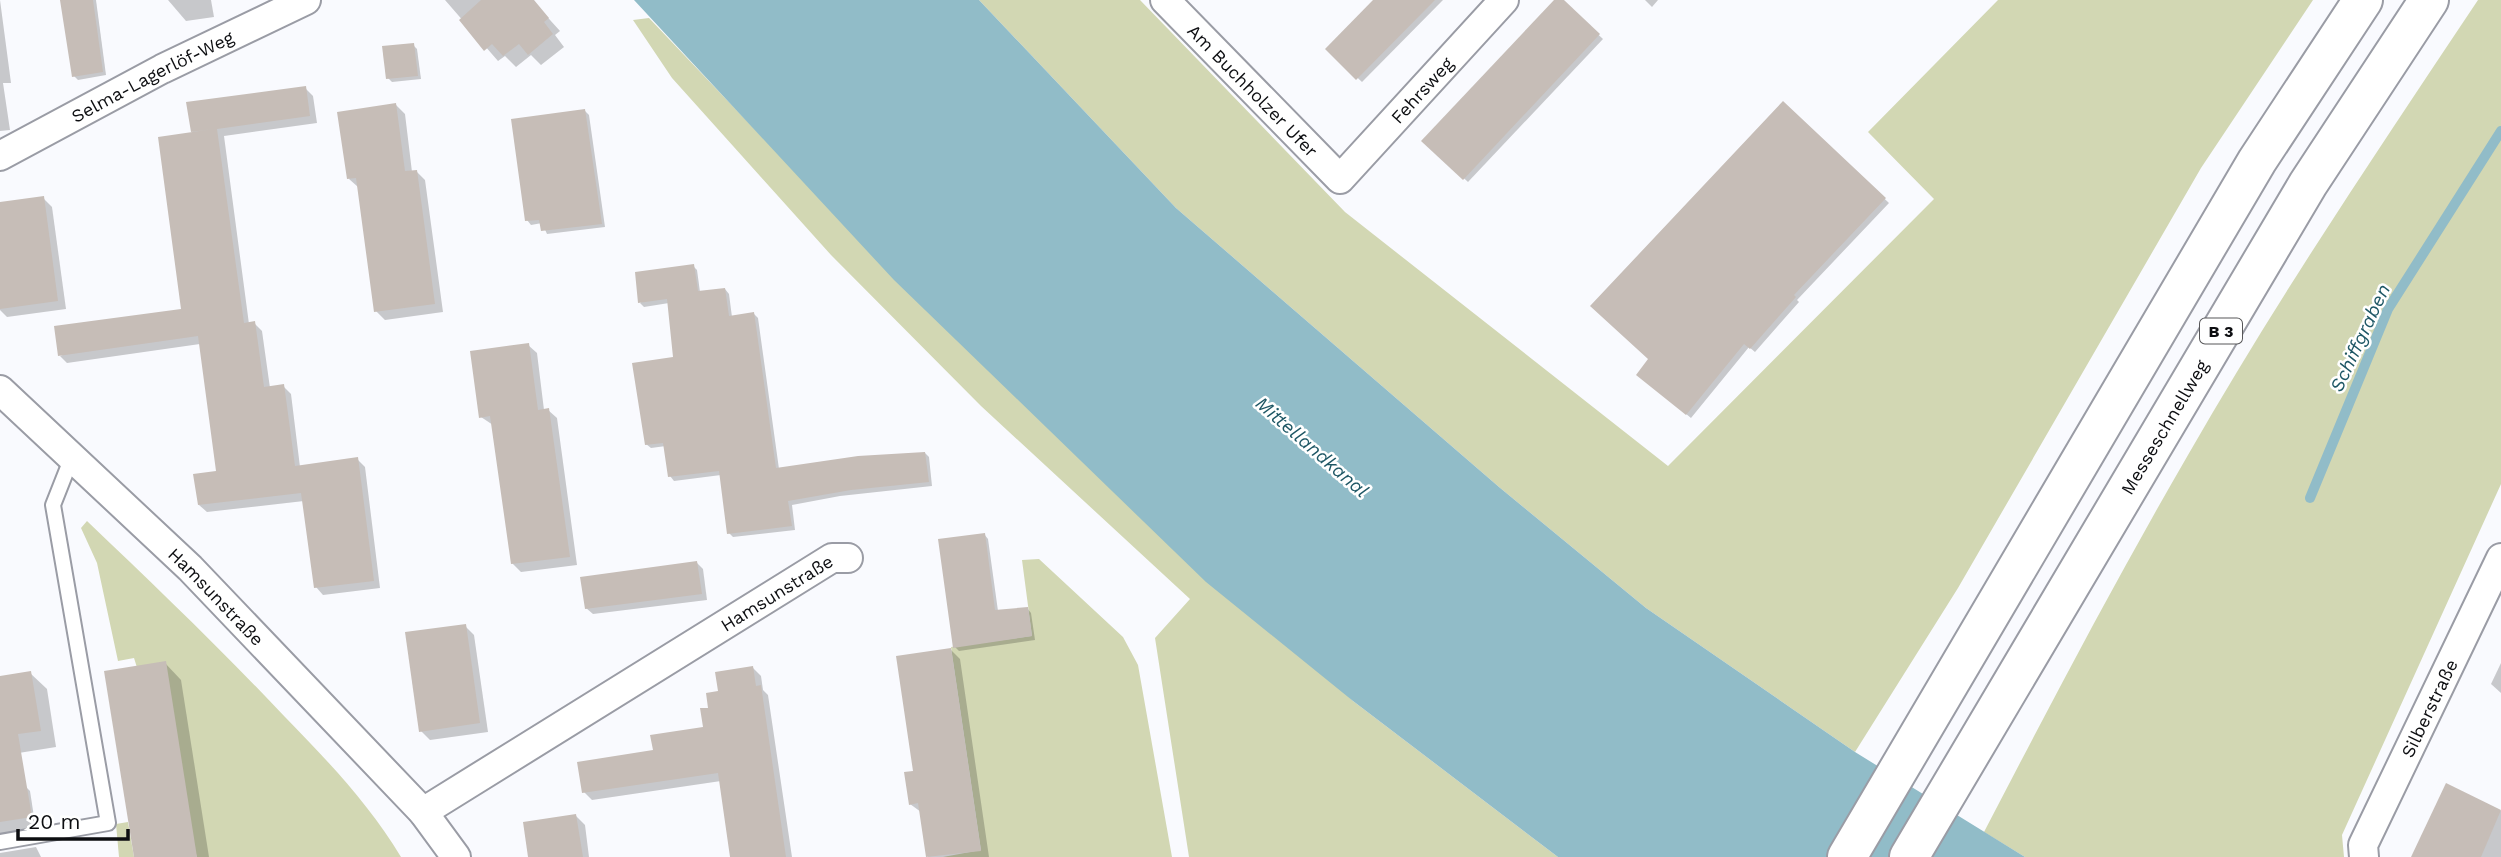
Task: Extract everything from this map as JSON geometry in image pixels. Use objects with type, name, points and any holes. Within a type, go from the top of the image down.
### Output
[{"type":"highway","points":[[1847,857],[2257,160],[2362,0]]},
{"type":"highway","name":"Messeschnellweg","points":[[1909,857],[2308,184],[2429,0]]},
{"type":"street","name":"Selma-Lagerlöf-Weg","points":[[0,156],[162,69],[306,0]]},
{"type":"street","name":"Am Buchholzer Ufer","points":[[1164,0],[1340,179]]},
{"type":"street","name":"Fehrsweg","points":[[1340,179],[1504,0]]},
{"type":"street","name":"Hamsunstraße","points":[[0,390],[190,568],[423,812],[456,857]]},
{"type":"street","name":"Hamsunstraße","points":[[423,812],[832,558],[848,558]]},
{"type":"street","name":"Silberstraße","points":[[2364,857],[2363,845],[2501,558]]},
{"type":"lane","points":[[0,842],[108,823],[53,505],[72,457]]},
{"type":"green space","points":[[979,0],[1140,0],[1345,212],[1668,466],[1934,199],[1868,132],[1998,0],[2313,0],[2201,168],[1958,588],[1855,752],[1646,608],[1499,487],[1176,208]]},
{"type":"green space","points":[[2478,0],[2501,0],[2501,484],[2342,835],[2344,857],[2025,857],[1984,832],[2109,595],[2257,339]]},
{"type":"green space","points":[[649,18],[763,138],[1353,701],[1558,857],[1189,857],[1155,638],[1190,599],[981,406],[831,255],[672,78],[633,20]]},
{"type":"green space","points":[[87,521],[212,642],[317,750],[362,801],[401,857],[197,857],[134,658],[118,661],[97,563],[81,528]]},
{"type":"green space","points":[[1039,559],[1123,637],[1138,665],[1172,857],[943,857],[981,850],[951,647],[1032,636],[1022,560]]},
{"type":"green space","points":[[128,822],[134,857],[119,857],[116,824]]},
{"type":"water","name":"Mittellandkanal","points":[[634,0],[979,0],[1176,208],[1499,487],[1646,608],[1855,752],[2025,857],[1558,857],[1353,701],[1206,582],[894,280]]},
{"type":"building","points":[[60,0],[93,0],[103,72],[72,77]]},
{"type":"building","points":[[481,0],[534,0],[549,18],[544,22],[553,34],[528,55],[519,44],[503,56],[492,44],[484,51],[459,20]]},
{"type":"building","points":[[1373,0],[1435,0],[1356,80],[1325,49]]},
{"type":"building","points":[[1554,0],[1564,0],[1600,34],[1463,180],[1421,141]]},
{"type":"building","points":[[414,43],[418,76],[386,79],[382,46]]},
{"type":"building","points":[[306,86],[310,116],[217,129],[244,323],[255,321],[264,387],[284,384],[295,466],[358,457],[374,581],[314,588],[301,493],[198,505],[193,474],[216,471],[198,336],[58,356],[54,326],[181,309],[158,137],[213,129],[191,132],[186,102]]},
{"type":"building","points":[[1783,101],[1886,198],[1794,295],[1796,297],[1750,349],[1744,344],[1686,415],[1636,375],[1648,359],[1590,306]]},
{"type":"building","points":[[396,103],[405,171],[417,170],[435,304],[374,312],[356,178],[347,179],[337,112]]},
{"type":"building","points":[[585,109],[602,224],[541,231],[539,220],[525,221],[511,119]]},
{"type":"building","points":[[44,196],[58,301],[0,309],[0,202]]},
{"type":"building","points":[[694,264],[698,291],[725,288],[729,316],[754,312],[776,468],[858,456],[925,452],[929,482],[851,490],[788,501],[792,526],[727,534],[719,471],[668,477],[663,443],[645,445],[632,363],[673,357],[667,299],[638,303],[635,272]]},
{"type":"building","points":[[529,343],[538,410],[549,408],[570,557],[511,564],[490,416],[479,418],[470,351]]},
{"type":"building","points":[[985,533],[995,610],[1028,607],[1032,636],[953,648],[938,539]]},
{"type":"building","points":[[697,561],[702,594],[585,609],[580,577]]},
{"type":"building","points":[[466,624],[480,723],[419,732],[405,632]]},
{"type":"building","points":[[951,648],[981,851],[926,857],[918,803],[909,805],[904,772],[913,771],[896,656]]},
{"type":"building","points":[[166,661],[197,857],[134,857],[104,671]]},
{"type":"building","points":[[753,666],[756,686],[761,685],[786,857],[730,857],[718,773],[582,793],[577,762],[653,750],[650,735],[703,727],[700,708],[708,708],[706,693],[718,691],[715,672]]},
{"type":"building","points":[[31,671],[41,731],[18,734],[32,817],[0,822],[0,676]]},
{"type":"building","points":[[2446,783],[2501,810],[2481,857],[2411,857]]},
{"type":"building","points":[[576,814],[583,857],[528,857],[523,822]]},
{"type":"waterway","name":"Schiffgraben","points":[[2310,498],[2388,309],[2501,131]]}]
